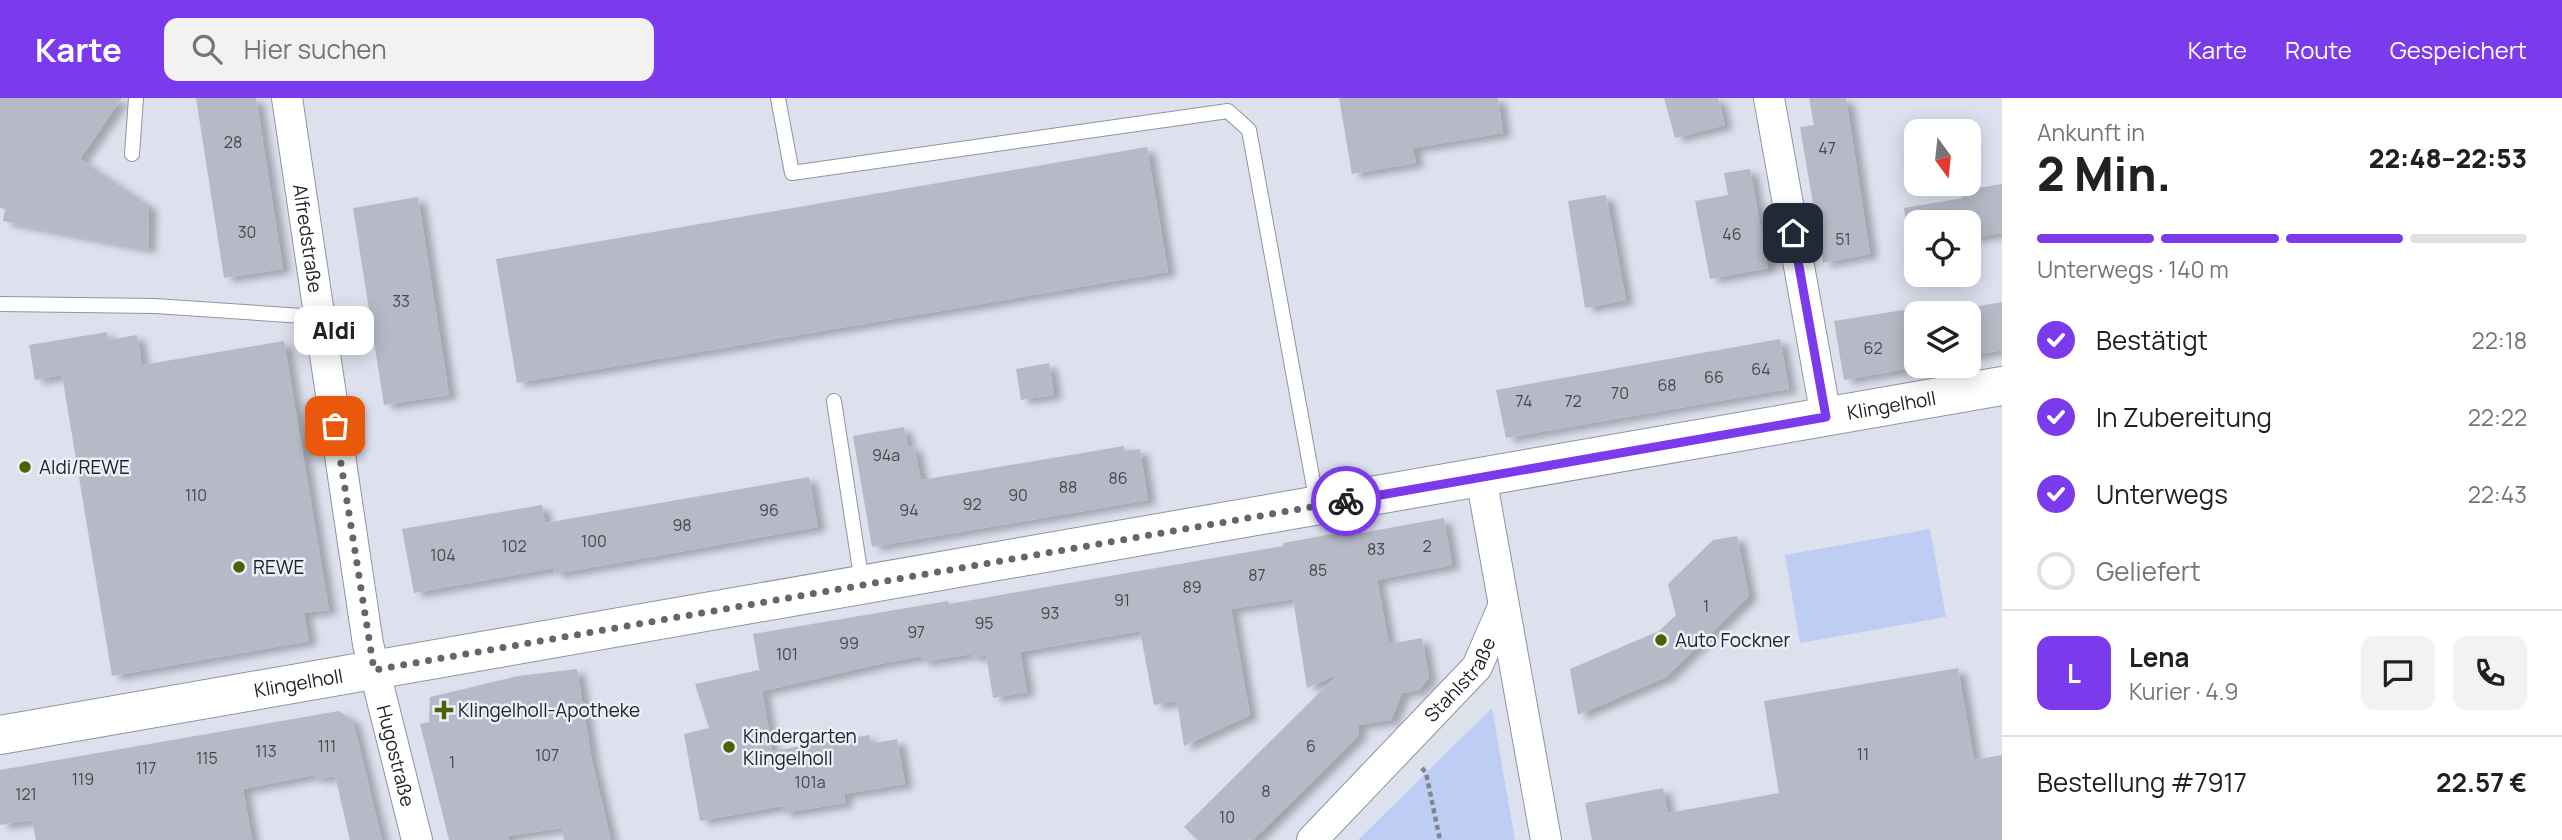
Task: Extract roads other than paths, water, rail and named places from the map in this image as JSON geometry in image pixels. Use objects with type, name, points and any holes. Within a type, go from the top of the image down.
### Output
[{"type":"street","name":"Alfredstraße","points":[[287,98],[318,317],[374,670]]},
{"type":"street","points":[[1769,98],[1826,417]]},
{"type":"street","name":"Klingelholl","points":[[0,735],[2002,386]]},
{"type":"street","points":[[1481,477],[1546,840]]},
{"type":"street","name":"Stahlstraße","points":[[1312,840],[1477,667],[1503,607]]},
{"type":"street","name":"Hugostraße","points":[[374,670],[417,840]]},
{"type":"lane","points":[[132,155],[136,98]]},
{"type":"lane","points":[[778,98],[792,173],[1228,111],[1249,130],[1318,506]]},
{"type":"lane","points":[[0,304],[155,306],[318,317]]},
{"type":"lane","points":[[834,401],[863,585]]},
{"type":"place","name":"Aldi","points":[[335,426]]},
{"type":"place","name":"Aldi/REWE","points":[[25,467]]},
{"type":"place","name":"REWE","points":[[239,567]]},
{"type":"place","name":"Auto Fockner","points":[[1661,640]]},
{"type":"place","name":"Klingelholl-Apotheke","points":[[444,710]]},
{"type":"place","name":"Kindergarten Klingelholl","points":[[729,747]]}]
